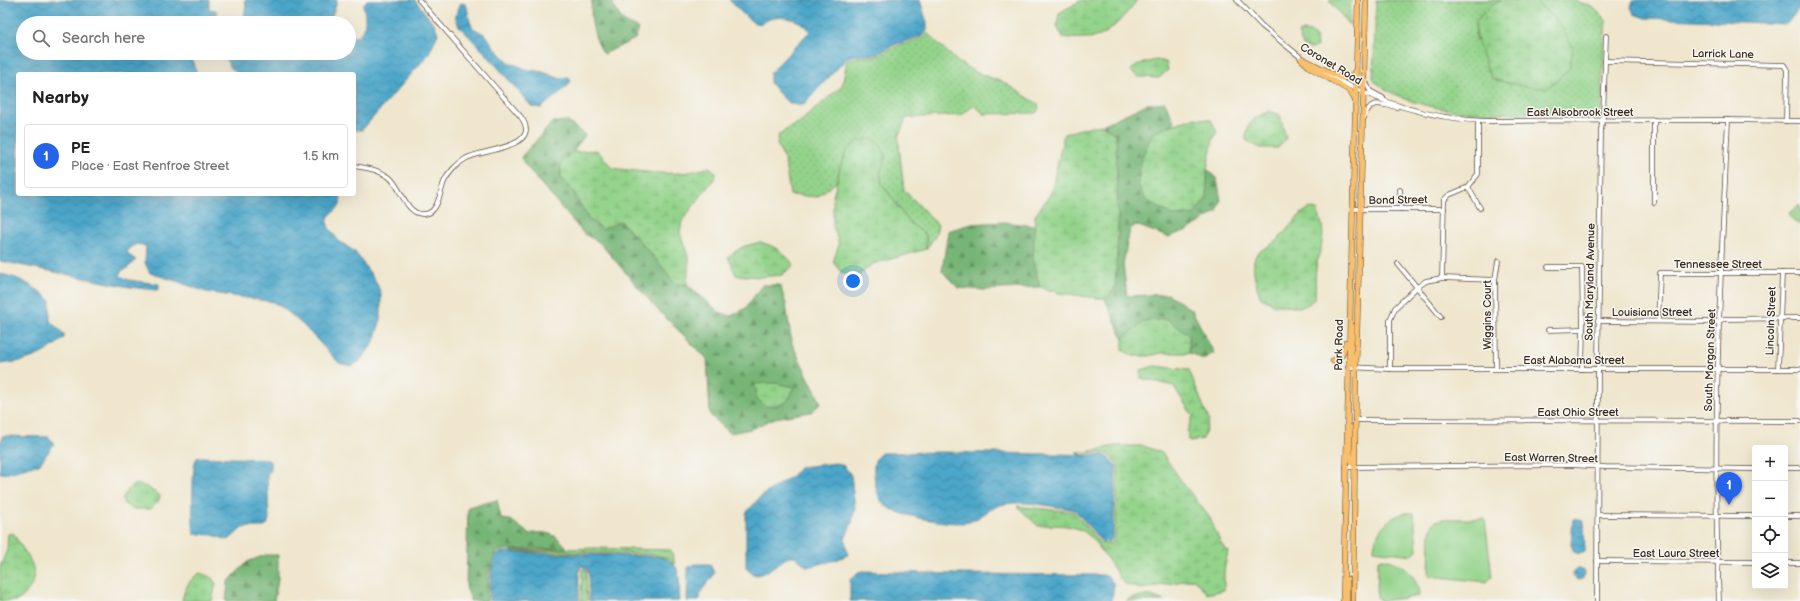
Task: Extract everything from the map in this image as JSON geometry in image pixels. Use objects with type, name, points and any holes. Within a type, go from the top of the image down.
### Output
[{"type":"main road","points":[[1358,0],[1356,90],[1360,97],[1361,162]]},
{"type":"main road","points":[[1364,94],[1366,0]]},
{"type":"main road","points":[[1357,25],[1359,35],[1359,78],[1364,94]]},
{"type":"main road","points":[[1300,58],[1341,78],[1348,78],[1351,76],[1356,68]]},
{"type":"main road","points":[[1300,58],[1316,71],[1350,91],[1355,101]]},
{"type":"main road","name":"Park Road","points":[[1342,601],[1348,335],[1356,90]]},
{"type":"main road","name":"Park Road","points":[[1353,601],[1356,367],[1364,94]]},
{"type":"main road","points":[[1354,154],[1356,163],[1356,205],[1360,209]]},
{"type":"main road","points":[[1350,308],[1352,317],[1352,358],[1353,364],[1356,367]]},
{"type":"main road","points":[[1333,360],[1342,354],[1348,335]]},
{"type":"main road","points":[[1347,406],[1350,416],[1350,457],[1354,467]]},
{"type":"main road","points":[[1344,558],[1347,574],[1347,601]]},
{"type":"street","points":[[356,166],[369,168],[389,177],[396,185],[408,205],[415,212],[422,214],[429,213],[434,209],[445,181],[450,173],[463,160],[479,153],[514,144],[524,135],[526,125],[521,117],[419,0]]},
{"type":"street","name":"Coronet Road","points":[[1237,0],[1262,26],[1300,58],[1364,94]]},
{"type":"street","points":[[1605,60],[1606,36]]},
{"type":"street","name":"Larrick Lane","points":[[1605,60],[1784,65],[1787,70],[1786,121]]},
{"type":"street","name":"South Maryland Avenue","points":[[1597,601],[1598,321],[1602,122],[1605,60]]},
{"type":"street","points":[[1364,75],[1370,91],[1405,108]]},
{"type":"street","name":"East Alsobrook Street","points":[[1364,94],[1405,108],[1446,117],[1478,121],[1800,121]]},
{"type":"street","points":[[1363,120],[1366,110],[1373,104],[1378,103],[1405,108]]},
{"type":"street","points":[[1654,120],[1654,202]]},
{"type":"street","name":"South Morgan Street","points":[[1719,601],[1716,516],[1717,368],[1728,120]]},
{"type":"street","points":[[1442,278],[1444,200],[1449,195],[1468,187],[1478,174],[1478,121]]},
{"type":"street","points":[[1468,187],[1480,208]]},
{"type":"street","points":[[1400,190],[1401,209]]},
{"type":"street","name":"Bond Street","points":[[1352,209],[1444,208]]},
{"type":"street","name":"Wiggins Court","points":[[1496,368],[1495,280],[1498,262]]},
{"type":"street","points":[[1398,264],[1441,317]]},
{"type":"street","points":[[1548,267],[1582,267],[1582,369]]},
{"type":"street","name":"Tennessee Street","points":[[1658,321],[1660,272],[1800,273]]},
{"type":"street","name":"Lincoln Street","points":[[1778,369],[1782,273]]},
{"type":"street","points":[[1390,368],[1390,320],[1395,308],[1416,288],[1426,281],[1442,278],[1495,280]]},
{"type":"street","name":"Louisiana Street","points":[[1598,321],[1718,322],[1723,319],[1800,318]]},
{"type":"street","points":[[1548,330],[1583,329]]},
{"type":"street","name":"East Alabama Street","points":[[1348,367],[1800,369]]},
{"type":"street","name":"East Ohio Street","points":[[1355,420],[1800,421]]},
{"type":"street","name":"East Warren Street","points":[[1346,466],[1573,465],[1597,467],[1752,468]]},
{"type":"street","points":[[1788,468],[1800,468]]},
{"type":"street","points":[[1598,515],[1752,516]]},
{"type":"street","points":[[1788,516],[1800,516]]},
{"type":"street","name":"East Laura Street","points":[[1597,562],[1752,562]]},
{"type":"street","points":[[1788,563],[1800,563]]},
{"type":"green space","points":[[592,0],[614,0],[613,5],[623,21],[639,29],[635,39],[604,54],[597,42],[593,28],[591,14]]},
{"type":"green space","points":[[1082,0],[1137,0],[1112,28],[1101,36],[1090,38],[1063,37],[1057,27],[1059,13]]},
{"type":"green space","points":[[1329,0],[1351,0],[1349,25]]},
{"type":"green space","points":[[1376,0],[1503,0],[1491,5],[1475,22],[1476,40],[1535,1],[1531,0],[1572,0],[1592,6],[1606,20],[1604,34],[1601,119],[1564,113],[1465,112],[1415,102],[1393,93],[1373,80]]},
{"type":"green space","points":[[1503,0],[1535,1],[1561,25],[1573,49],[1569,70],[1547,88],[1527,87],[1492,79],[1481,52],[1475,22],[1491,5]]},
{"type":"green space","points":[[1303,31],[1310,32],[1316,37],[1317,47],[1311,49],[1303,46],[1298,33]]},
{"type":"green space","points":[[927,33],[958,62],[975,72],[1005,83],[1038,104],[1039,108],[1036,113],[984,114],[974,105],[962,115],[906,118],[898,137],[904,190],[938,225],[935,237],[926,249],[926,235],[910,223],[882,184],[880,172],[840,168],[836,182],[817,197],[790,195],[785,162],[777,144],[779,134],[801,121],[842,86],[847,60],[857,57],[875,57],[895,47],[922,38]]},
{"type":"green space","points":[[1156,60],[1166,62],[1168,70],[1159,78],[1139,77],[1130,71],[1136,65]]},
{"type":"green space","points":[[1165,102],[1175,124],[1153,133],[1162,208],[1174,216],[1207,198],[1207,169],[1217,179],[1221,200],[1217,212],[1188,230],[1168,237],[1136,225],[1130,229],[1123,264],[1127,296],[1168,294],[1192,310],[1214,353],[1203,359],[1189,353],[1189,335],[1145,321],[1123,339],[1105,299],[1115,288],[1118,233],[1116,135],[1102,125],[1147,104]]},
{"type":"green space","points":[[1270,111],[1280,115],[1286,138],[1278,148],[1260,148],[1246,140],[1246,134],[1252,121]]},
{"type":"green space","points":[[1195,118],[1211,120],[1217,132],[1213,140],[1207,169],[1207,198],[1194,214],[1174,216],[1146,200],[1138,184],[1142,157],[1153,133]]},
{"type":"green space","points":[[567,121],[585,135],[573,152],[561,164],[561,177],[573,191],[589,219],[621,221],[657,260],[675,284],[687,284],[719,312],[731,316],[746,308],[762,285],[780,285],[786,304],[792,344],[821,403],[811,412],[775,418],[751,429],[730,433],[710,415],[707,359],[657,309],[599,242],[584,234],[525,165],[521,157],[553,122]]},
{"type":"green space","points":[[1102,125],[1116,135],[1118,233],[1115,288],[1105,299],[1059,293],[1040,287],[1033,261],[1035,216],[1051,193],[1064,134]]},
{"type":"green space","points":[[874,139],[882,148],[886,158],[880,172],[882,184],[910,223],[926,235],[926,249],[873,264],[855,278],[841,272],[833,262],[839,244],[833,226],[833,197],[840,168],[846,152],[858,141]]},
{"type":"green space","points":[[597,150],[612,168],[674,173],[710,167],[716,173],[714,179],[682,221],[680,233],[689,259],[687,284],[675,284],[657,260],[621,221],[603,229],[589,219],[573,191],[561,177],[561,164],[573,152]]},
{"type":"green space","points":[[1800,205],[1800,225],[1793,221],[1789,213]]},
{"type":"green space","points":[[1310,208],[1317,210],[1323,229],[1316,268],[1315,298],[1310,303],[1302,307],[1274,305],[1260,297],[1254,274],[1255,257],[1259,252],[1277,240],[1304,211]]},
{"type":"green space","points":[[1005,222],[1035,226],[1033,261],[1040,287],[984,290],[958,288],[942,271],[948,231],[970,224]]},
{"type":"green space","points":[[760,242],[779,250],[794,265],[782,275],[760,277],[736,275],[728,257],[742,247]]},
{"type":"green space","points":[[1167,319],[1189,335],[1189,353],[1161,353],[1149,356],[1133,356],[1123,350],[1123,339],[1145,321]]},
{"type":"green space","points":[[1155,366],[1189,370],[1209,420],[1203,439],[1189,441],[1187,431],[1193,416],[1173,386],[1141,378],[1141,370]]},
{"type":"green space","points":[[775,383],[793,387],[792,393],[784,403],[765,406],[757,398],[755,384]]},
{"type":"green space","points":[[1114,446],[1144,446],[1162,453],[1210,518],[1221,544],[1228,551],[1224,571],[1224,590],[1207,594],[1194,579],[1141,589],[1123,583],[1104,554],[1092,538],[1086,533],[1076,528],[1065,526],[1038,526],[1017,506],[1074,512],[1100,543],[1110,544],[1115,538],[1118,464],[1106,453],[1076,452],[1087,452]]},
{"type":"green space","points":[[136,484],[147,487],[160,496],[158,502],[151,509],[133,509],[124,504],[122,499],[123,496]]},
{"type":"green space","points":[[497,500],[501,519],[511,520],[529,534],[551,534],[559,539],[567,548],[502,550],[495,553],[489,574],[487,601],[470,601],[466,588],[468,507]]},
{"type":"green space","points":[[1407,513],[1414,513],[1417,550],[1412,555],[1374,550],[1377,537],[1388,521],[1394,517]]},
{"type":"green space","points":[[1443,519],[1485,519],[1492,577],[1487,582],[1429,576],[1430,532],[1432,525],[1436,521]]},
{"type":"green space","points":[[12,533],[29,558],[33,568],[34,577],[29,590],[23,597],[16,601],[0,601],[0,567],[7,550],[8,534]]},
{"type":"green space","points":[[594,548],[671,550],[675,564],[669,558],[650,554],[511,551]]},
{"type":"green space","points":[[265,555],[278,555],[278,580],[274,601],[226,601],[228,582],[247,562]]},
{"type":"green space","points":[[1378,560],[1389,560],[1408,570],[1416,582],[1419,596],[1381,601],[1377,597]]},
{"type":"green space","points":[[582,569],[586,570],[587,601],[581,601]]},
{"type":"green space","points":[[200,573],[211,577],[216,584],[212,601],[182,601],[188,584]]},
{"type":"green space","points":[[1151,596],[1165,601],[1126,601],[1131,598]]},
{"type":"water","points":[[0,0],[209,0],[209,9],[216,10],[217,16],[16,16],[16,60],[192,60],[196,72],[16,72],[16,196],[341,196],[340,206],[329,216],[327,222],[329,228],[338,240],[355,252],[375,280],[381,293],[381,319],[373,344],[359,362],[351,366],[339,363],[302,324],[283,308],[273,302],[206,292],[150,273],[145,263],[146,246],[136,244],[127,251],[129,255],[136,260],[128,268],[121,271],[120,276],[129,280],[159,284],[159,289],[156,290],[129,287],[0,261]]},
{"type":"water","points":[[245,0],[337,0],[332,16],[244,16],[246,6]]},
{"type":"water","points":[[367,0],[415,0],[435,25],[438,34],[428,55],[362,130],[356,130],[356,72],[236,72],[229,66],[227,60],[356,60],[356,37],[363,30],[365,22],[363,5]]},
{"type":"water","points":[[729,0],[920,0],[927,23],[927,31],[922,36],[894,45],[875,55],[854,55],[847,58],[803,105],[797,105],[784,99],[770,83],[770,73],[810,31],[797,21],[786,18],[775,18],[761,23],[755,23],[745,16]]},
{"type":"water","points":[[1633,0],[1800,0],[1800,7],[1787,24],[1645,18],[1634,14],[1631,7]]},
{"type":"water","points":[[462,3],[467,7],[470,22],[473,28],[486,35],[494,47],[509,62],[526,69],[543,72],[558,78],[568,77],[571,79],[569,85],[541,108],[532,107],[488,56],[459,26],[455,17],[459,4]]},
{"type":"water","points":[[0,274],[7,275],[27,283],[50,300],[50,321],[64,334],[64,338],[48,350],[34,357],[0,364]]},
{"type":"water","points":[[2,436],[49,437],[54,444],[39,465],[29,466],[10,473],[0,473],[0,441],[2,441]]},
{"type":"water","points":[[941,452],[1105,455],[1116,465],[1113,538],[1109,542],[1101,541],[1075,510],[1040,504],[1013,503],[1000,505],[969,522],[962,523],[952,523],[914,517],[893,510],[884,505],[879,496],[875,483],[874,466],[878,456],[882,453]]},
{"type":"water","points":[[198,457],[265,459],[270,461],[271,471],[267,473],[269,519],[267,525],[264,527],[247,527],[241,529],[227,540],[213,535],[194,534],[193,476],[195,462]]},
{"type":"water","points":[[836,463],[844,466],[851,475],[855,508],[852,522],[845,539],[848,555],[836,560],[807,567],[795,556],[789,557],[763,573],[757,575],[751,573],[746,567],[746,513],[761,496],[792,476],[800,467]]},
{"type":"water","points":[[1573,519],[1584,521],[1585,552],[1579,554],[1574,552],[1571,545]]},
{"type":"water","points":[[502,552],[650,556],[665,558],[673,564],[678,573],[680,584],[679,601],[589,601],[589,577],[587,569],[581,566],[579,572],[579,601],[489,601],[493,566],[496,555]]},
{"type":"water","points":[[695,564],[710,564],[714,573],[701,592],[699,601],[687,601],[688,567]]},
{"type":"water","points":[[1581,568],[1584,569],[1584,579],[1577,580],[1574,579],[1573,572],[1574,569]]},
{"type":"water","points":[[858,572],[955,574],[1107,575],[1114,584],[1112,601],[850,601],[850,580]]},
{"type":"place","name":"PE","points":[[1729,505]]}]
